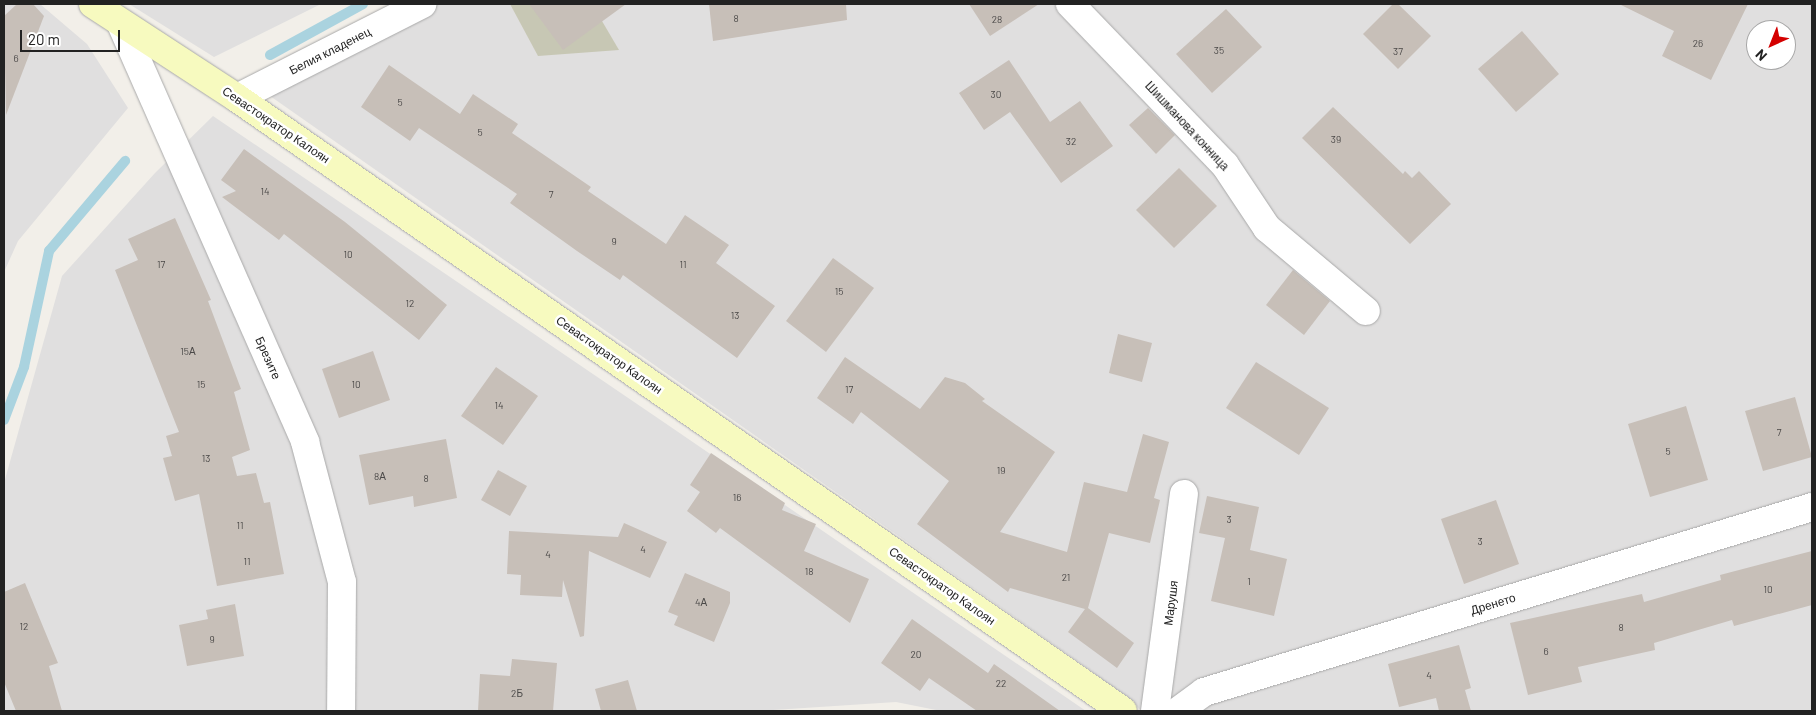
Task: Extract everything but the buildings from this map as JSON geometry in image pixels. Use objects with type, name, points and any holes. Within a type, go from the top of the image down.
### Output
[{"type":"main road","name":"Севастократор Калоян","points":[[93,4],[237,98],[1123,711]]},
{"type":"street","name":"Белия кладенец","points":[[237,98],[422,4]]},
{"type":"street","name":"Шишманова конница","points":[[1070,4],[1225,165],[1267,228],[1366,311]]},
{"type":"street","name":"Брезите","points":[[121,24],[305,442],[342,582],[341,711]]},
{"type":"street","name":"Марушя","points":[[1155,711],[1184,494]]},
{"type":"street","name":"Дренето","points":[[1178,711],[1204,692],[1812,507]]},
{"type":"shaded area","points":[[4,4],[40,4],[87,44],[128,108],[18,241],[4,272]]},
{"type":"shaded area","points":[[129,4],[321,4],[214,57]]},
{"type":"shaded area","points":[[410,4],[1812,4],[1812,711],[1142,711],[1090,670],[250,82]]},
{"type":"shaded area","points":[[510,4],[592,4],[619,50],[538,56]]},
{"type":"shaded area","points":[[213,116],[1086,711],[941,711],[896,702],[760,711],[4,711],[4,483],[62,276],[155,173]]},
{"type":"waterway","points":[[270,55],[363,4]]},
{"type":"waterway","points":[[4,420],[24,367],[49,251],[125,161]]}]
